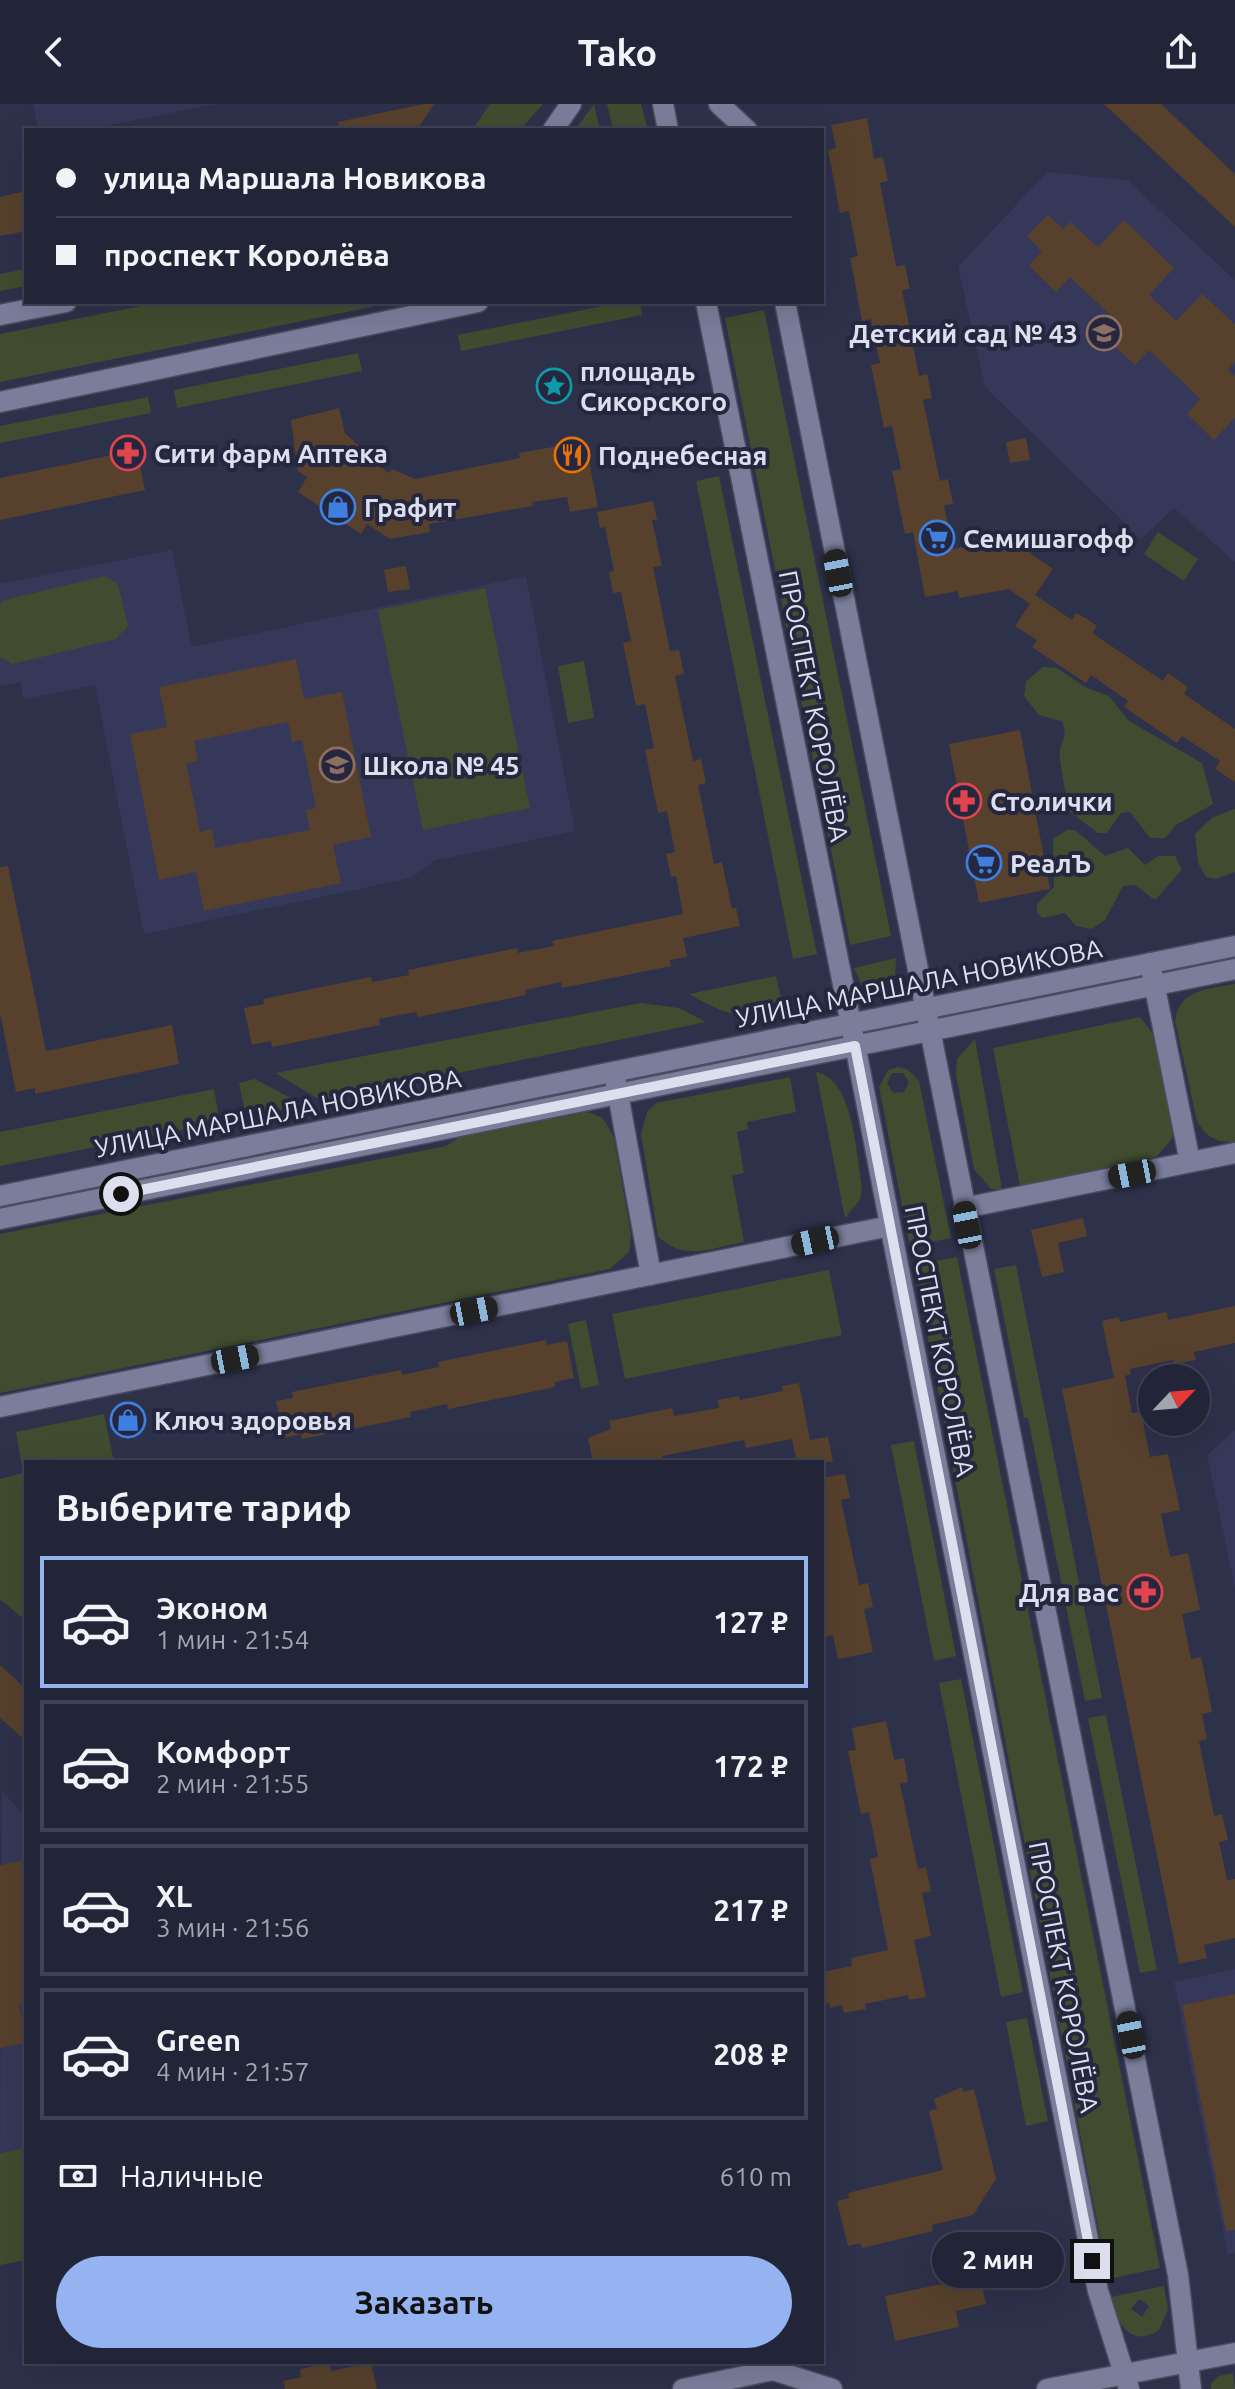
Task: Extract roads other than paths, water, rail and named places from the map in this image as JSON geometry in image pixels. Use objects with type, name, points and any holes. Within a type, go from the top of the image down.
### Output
[{"type":"street","points":[[554,128],[571,104]]},
{"type":"street","points":[[663,104],[668,128]]},
{"type":"street","points":[[719,104],[747,128]]},
{"type":"street","points":[[745,104],[749,128]]},
{"type":"street","points":[[0,315],[56,304]]},
{"type":"street","points":[[0,402],[467,304]]},
{"type":"street","name":"ПРОСПЕКТ КОРОЛЁВА","points":[[706,304],[851,1024],[1098,2291],[1126,2382]]},
{"type":"street","name":"ПРОСПЕКТ КОРОЛЁВА","points":[[785,304],[1178,2275],[1191,2389]]},
{"type":"street","name":"УЛИЦА МАРШАЛА НОВИКОВА","points":[[0,1196],[1235,946]]},
{"type":"street","points":[[1150,963],[1190,1162]]},
{"type":"street","name":"УЛИЦА МАРШАЛА НОВИКОВА","points":[[0,1219],[1235,969]]},
{"type":"street","points":[[614,1072],[651,1275]]},
{"type":"street","points":[[964,1208],[1235,1153]]},
{"type":"street","points":[[0,1407],[890,1226]]},
{"type":"street","points":[[1047,2389],[1126,2382],[1189,2362],[1235,2353]]},
{"type":"street","points":[[683,2389],[773,2370],[832,2389]]},
{"type":"place","name":"Детский сад № 43","points":[[1104,333]]},
{"type":"place","name":"площадь Сикорского","points":[[554,386]]},
{"type":"place","name":"Сити фарм Аптека","points":[[128,453]]},
{"type":"place","name":"Поднебесная","points":[[572,455]]},
{"type":"place","name":"Графит","points":[[338,507]]},
{"type":"place","name":"Семишагофф","points":[[937,538]]},
{"type":"place","name":"Школа № 45","points":[[337,765]]},
{"type":"place","name":"Столички","points":[[964,801]]},
{"type":"place","name":"РеалЪ","points":[[984,863]]},
{"type":"place","name":"Ключ здоровья","points":[[128,1420]]},
{"type":"place","name":"Для вас","points":[[1145,1592]]}]
